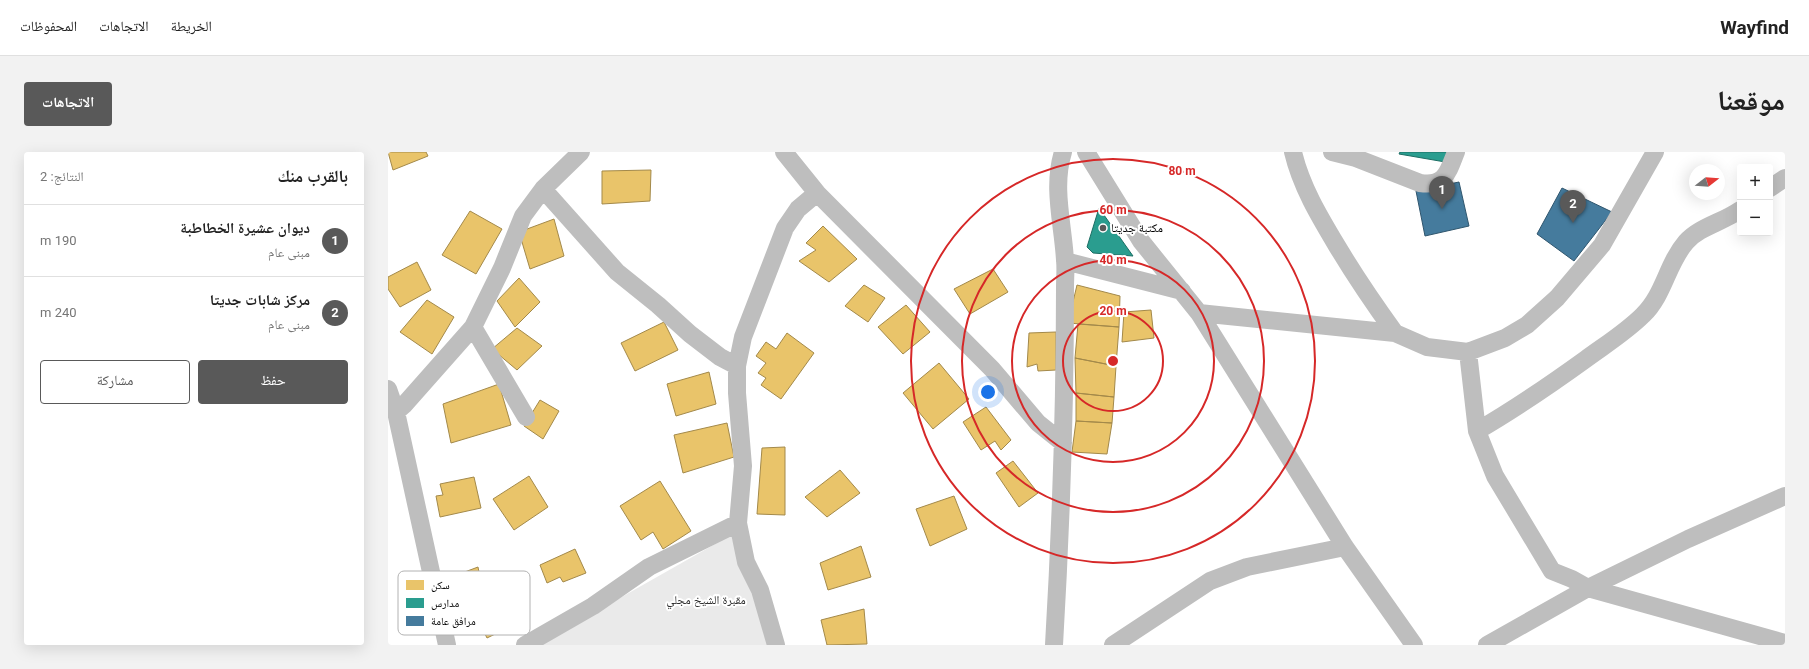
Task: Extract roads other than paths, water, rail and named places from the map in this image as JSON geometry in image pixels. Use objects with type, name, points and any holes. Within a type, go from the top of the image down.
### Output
[{"type":"street","points":[[396,412],[473,326],[502,268],[523,216],[542,189],[581,152]]},
{"type":"street","points":[[784,152],[817,193],[992,369],[1038,422],[1063,443]]},
{"type":"street","points":[[1054,645],[1063,443],[1065,261],[1058,190],[1060,163],[1063,152]]},
{"type":"street","points":[[1086,152],[1140,241],[1199,313],[1345,548],[1414,645]]},
{"type":"street","points":[[1293,152],[1298,174],[1318,214],[1365,292],[1395,333]]},
{"type":"street","points":[[1332,152],[1356,158],[1374,159],[1420,183],[1434,184],[1443,178],[1456,152]]},
{"type":"street","points":[[1199,313],[1395,333],[1427,346],[1468,352],[1505,338],[1527,325],[1557,298],[1602,245],[1655,152]]},
{"type":"street","points":[[1773,186],[1785,178]]},
{"type":"street","points":[[542,189],[618,272],[690,334],[720,357],[737,366]]},
{"type":"street","points":[[776,645],[760,590],[746,562],[738,523],[743,466],[737,393],[737,366],[743,337],[786,228],[798,209],[817,193]]},
{"type":"street","points":[[1477,431],[1546,388],[1638,319],[1657,299],[1674,259],[1686,242],[1704,228],[1728,218],[1737,212]]},
{"type":"street","points":[[1065,261],[1182,291]]},
{"type":"street","points":[[473,326],[526,417]]},
{"type":"street","points":[[1468,352],[1477,431],[1495,476],[1552,571],[1572,579],[1588,588],[1764,641],[1785,643]]},
{"type":"street","points":[[388,389],[396,412],[431,571]]},
{"type":"street","points":[[1487,645],[1588,588],[1688,539],[1785,496]]},
{"type":"street","points":[[525,645],[593,606],[649,567],[738,523]]},
{"type":"street","points":[[1113,645],[1210,581],[1247,567],[1345,548]]},
{"type":"street","points":[[445,635],[447,645]]},
{"type":"place","name":"ديوان عشيرة الخطاطبة","points":[[1442,209]]},
{"type":"place","name":"مركز شابات جديتا","points":[[1573,223]]},
{"type":"place","name":"مكتبة جديتا","points":[[1103,228]]},
{"type":"park label","name":"مقبرة الشيخ مجلي","points":[[706,600]]}]
